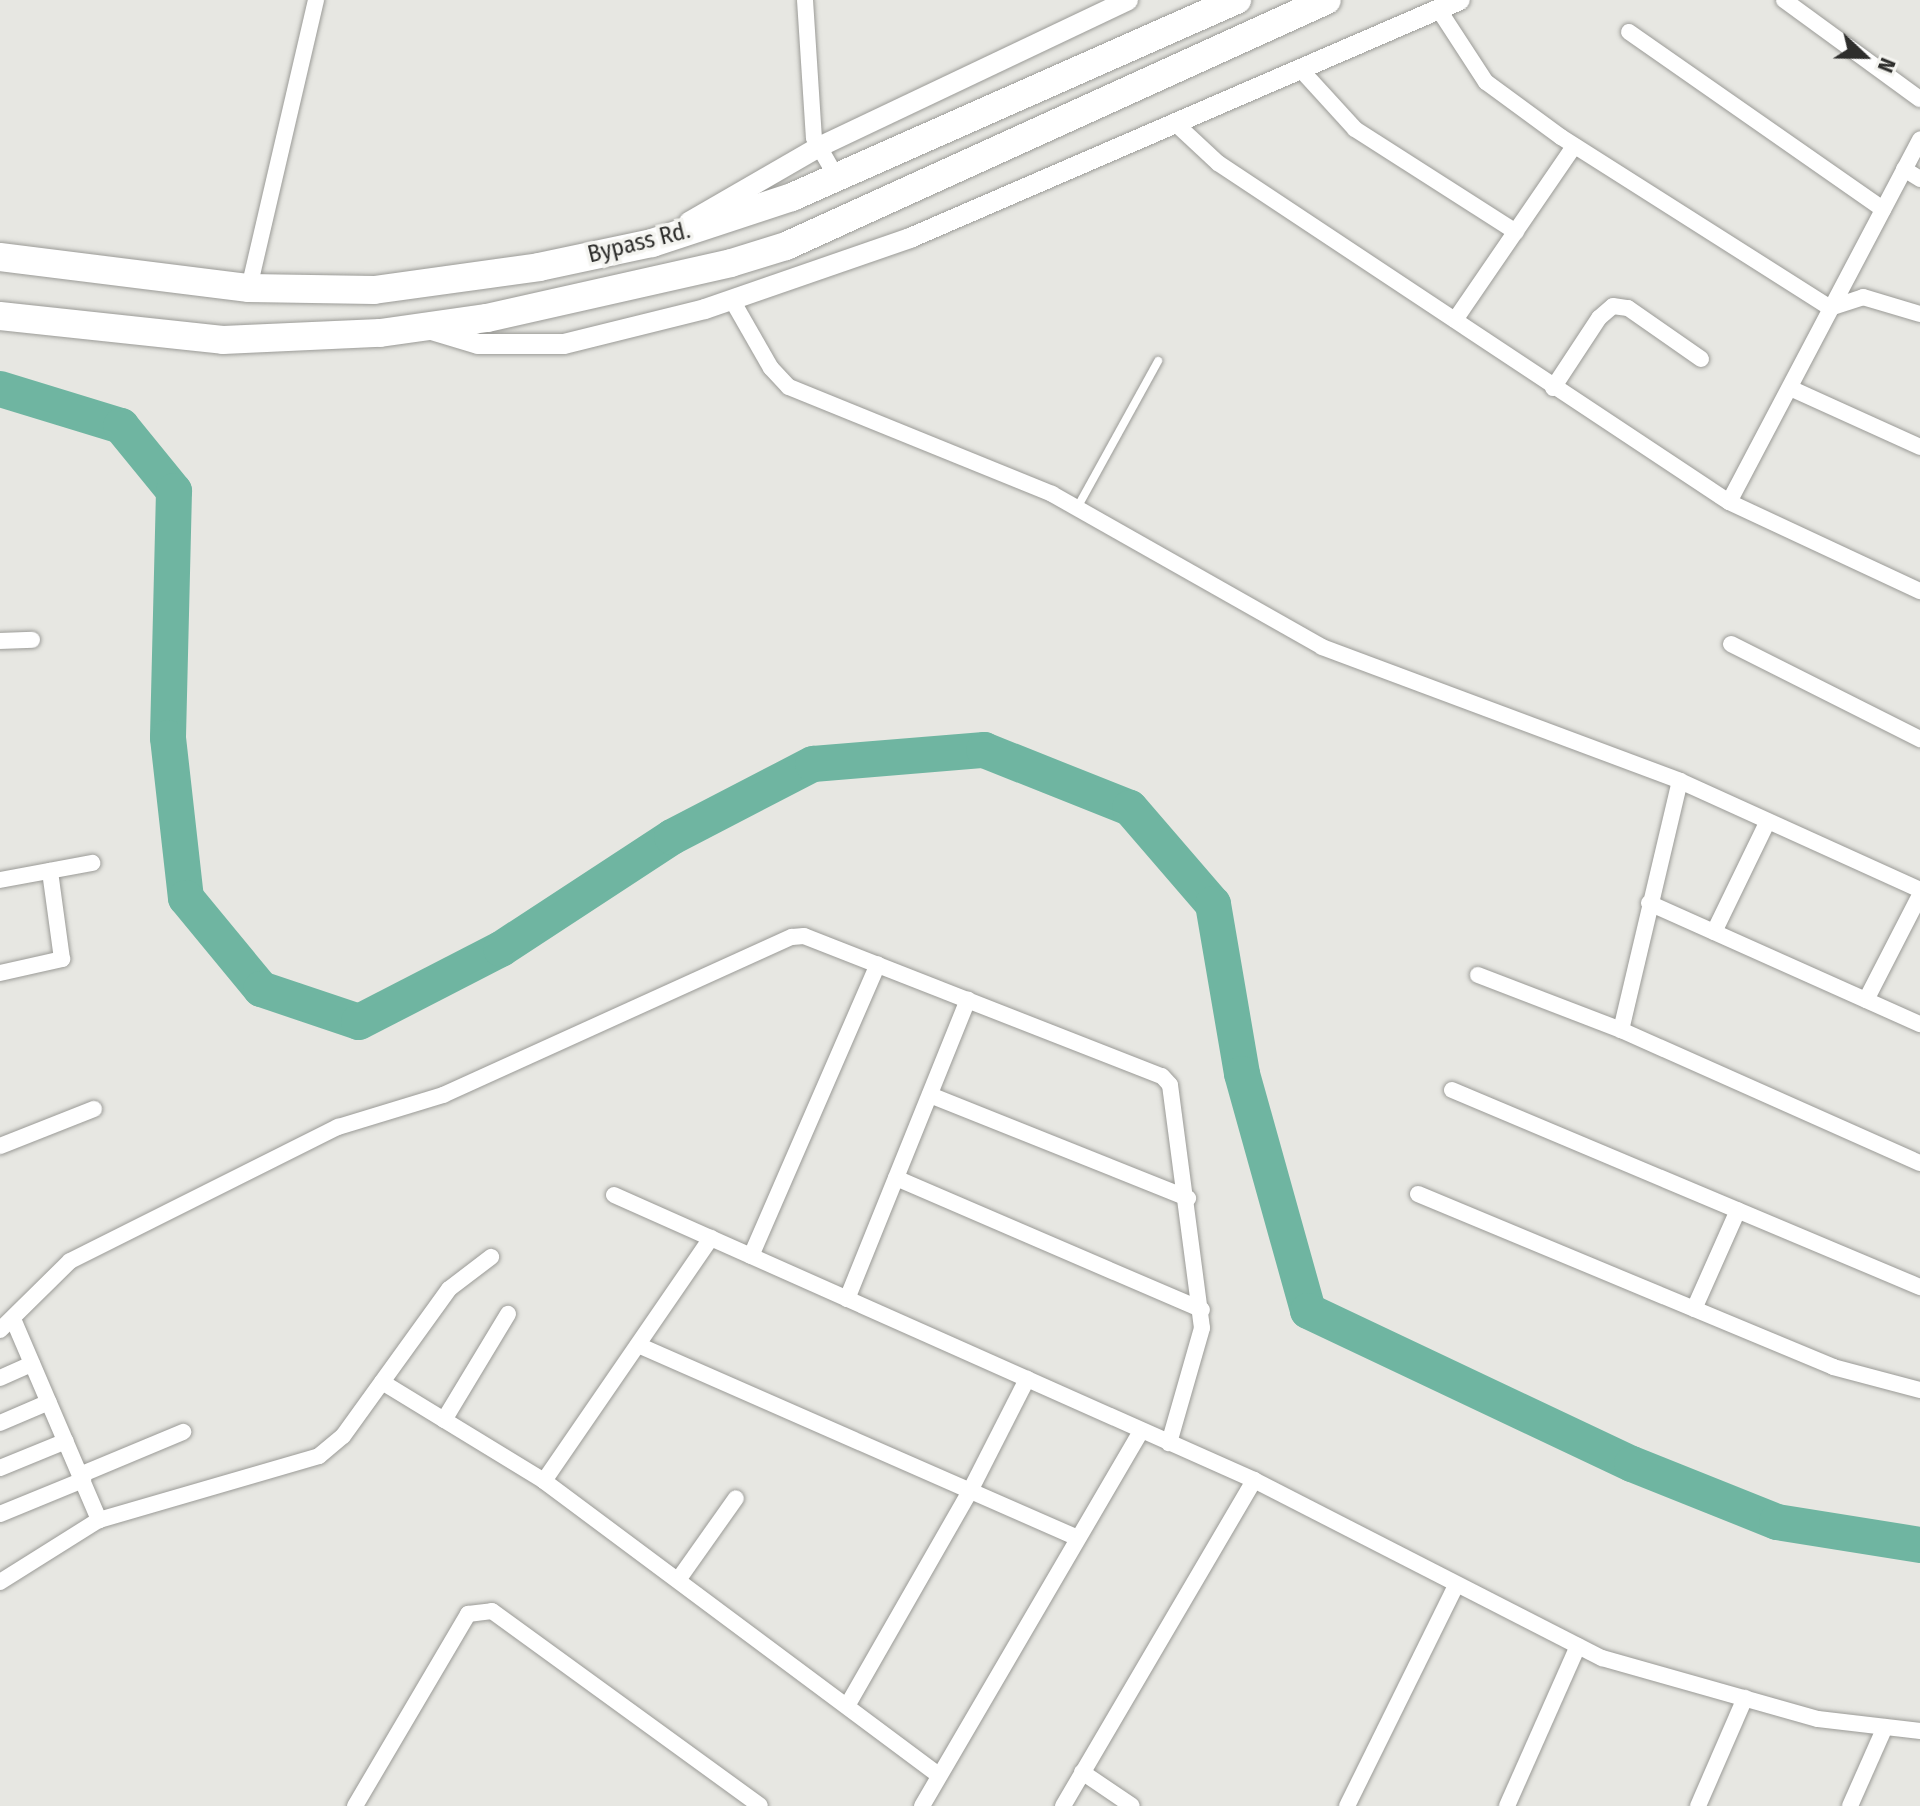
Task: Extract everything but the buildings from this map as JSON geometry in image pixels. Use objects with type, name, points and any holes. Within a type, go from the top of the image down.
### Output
[{"type":"highway","name":"Bypass Rd.","points":[[0,257],[249,288],[374,290],[539,267],[652,243],[837,178],[1237,0]]},
{"type":"highway","name":"Bypass Rd.","points":[[0,316],[223,340],[420,327],[474,319],[786,246],[810,231],[1054,127],[1327,0]]},
{"type":"highway","points":[[1042,88],[1054,127]]},
{"type":"street","points":[[249,288],[316,0]]},
{"type":"street","points":[[805,0],[811,124],[819,147],[837,178]]},
{"type":"street","points":[[652,243],[819,147],[1128,0]]},
{"type":"street","points":[[420,327],[478,344],[564,344],[732,300],[910,238],[1174,122],[1303,72],[1460,0]]},
{"type":"street","points":[[1784,0],[1920,99]]},
{"type":"street","points":[[1439,10],[1479,75],[1574,146],[1830,308]]},
{"type":"street","points":[[1629,32],[1883,209]]},
{"type":"street","points":[[1303,72],[1355,129],[1516,232]]},
{"type":"street","points":[[1174,122],[1218,163],[1729,502],[1920,591]]},
{"type":"street","points":[[1729,502],[1920,139]]},
{"type":"street","points":[[1455,320],[1574,146]]},
{"type":"street","points":[[1904,169],[1920,179]]},
{"type":"street","points":[[1830,308],[1863,297],[1920,314]]},
{"type":"street","points":[[732,300],[771,368],[789,387],[1077,508],[1322,647],[1680,781],[1920,892],[1866,1000]]},
{"type":"street","points":[[1553,388],[1599,318],[1613,306],[1628,308],[1701,359]]},
{"type":"street","points":[[1790,388],[1920,447]]},
{"type":"street","points":[[0,641],[32,640]]},
{"type":"street","points":[[1731,644],[1920,739]]},
{"type":"street","points":[[1621,1030],[1680,781]]},
{"type":"street","points":[[1714,932],[1768,821]]},
{"type":"street","points":[[0,880],[92,863]]},
{"type":"street","points":[[0,973],[62,959],[50,871]]},
{"type":"street","points":[[1649,903],[1920,1024]]},
{"type":"street","points":[[0,1330],[70,1261],[338,1127],[443,1095],[792,937],[804,936],[1162,1076],[1175,1094],[1202,1310],[1198,1346],[1169,1443]]},
{"type":"street","points":[[751,1256],[878,964]]},
{"type":"street","points":[[1478,975],[1621,1030],[1920,1163]]},
{"type":"street","points":[[847,1299],[968,1000]]},
{"type":"street","points":[[1452,1090],[1920,1287]]},
{"type":"street","points":[[930,1095],[1188,1198]]},
{"type":"street","points":[[0,1146],[94,1109]]},
{"type":"street","points":[[896,1178],[1202,1310]]},
{"type":"street","points":[[1418,1194],[1833,1367],[1920,1390]]},
{"type":"street","points":[[614,1195],[1254,1480],[1602,1658],[1818,1719],[1920,1731]]},
{"type":"street","points":[[1694,1309],[1738,1210]]},
{"type":"street","points":[[544,1481],[711,1238]]},
{"type":"street","points":[[0,1582],[99,1520],[319,1456],[343,1436],[449,1289],[491,1257]]},
{"type":"street","points":[[444,1420],[508,1314]]},
{"type":"street","points":[[13,1319],[99,1520]]},
{"type":"street","points":[[638,1345],[1078,1538]]},
{"type":"street","points":[[0,1378],[32,1364]]},
{"type":"street","points":[[847,1706],[970,1491],[1027,1379]]},
{"type":"street","points":[[382,1382],[544,1481],[938,1775]]},
{"type":"street","points":[[0,1423],[49,1402]]},
{"type":"street","points":[[922,1806],[1141,1431]]},
{"type":"street","points":[[0,1514],[183,1432]]},
{"type":"street","points":[[0,1468],[66,1441]]},
{"type":"street","points":[[1063,1806],[1254,1480]]},
{"type":"street","points":[[678,1580],[736,1498]]},
{"type":"street","points":[[1347,1806],[1456,1585]]},
{"type":"street","points":[[359,1805],[468,1614],[492,1611],[760,1806]]},
{"type":"street","points":[[1507,1806],[1578,1646]]},
{"type":"street","points":[[1698,1806],[1745,1698]]},
{"type":"street","points":[[1850,1806],[1885,1727]]},
{"type":"street","points":[[1082,1772],[1132,1806]]},
{"type":"lane","points":[[1077,508],[1158,361]]},
{"type":"waterway","points":[[0,389],[121,426],[174,491],[168,738],[186,898],[261,989],[359,1022],[501,949],[672,837],[813,764],[984,750],[1130,808],[1213,904],[1242,1074],[1308,1311],[1632,1464],[1777,1522],[1920,1545]]}]
